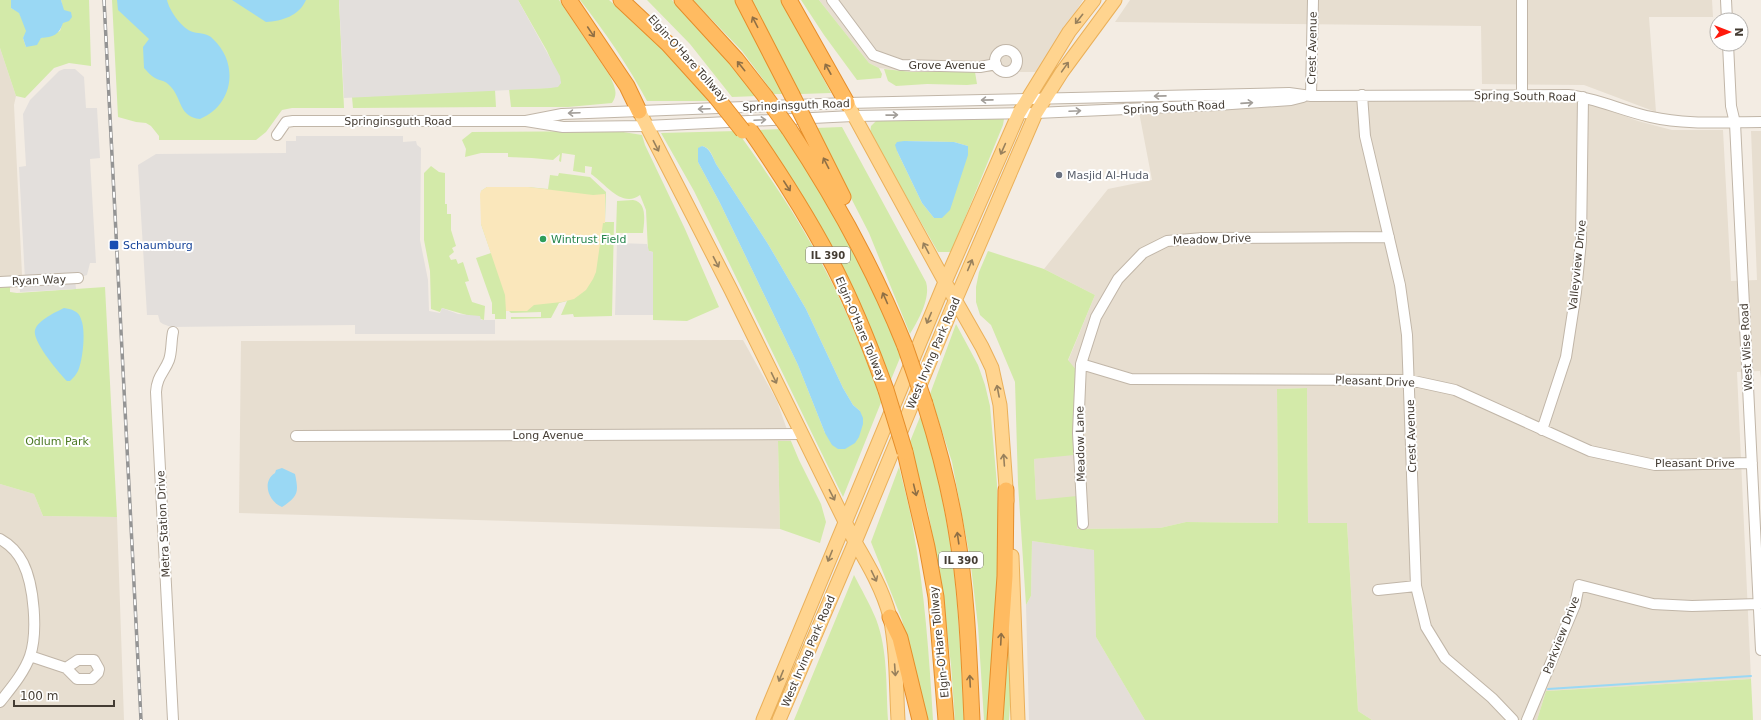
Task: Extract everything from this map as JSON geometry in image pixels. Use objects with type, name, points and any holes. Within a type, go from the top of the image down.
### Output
[{"type":"highway","points":[[570,0],[627,86],[639,111]]},
{"type":"highway","points":[[621,0],[668,44],[720,97]]},
{"type":"highway","name":"Elgin-O'Hare Tollway","points":[[635,0],[679,44],[772,162],[803,210],[843,284],[886,390],[905,452],[926,540],[936,598],[946,720]]},
{"type":"highway","name":"IL 390","points":[[682,0],[736,59],[765,96],[789,129],[830,192],[875,275],[905,346],[925,404],[948,485],[957,530],[963,582],[972,720]]},
{"type":"highway","points":[[743,0],[869,251],[875,275]]},
{"type":"highway","points":[[789,0],[850,109]]},
{"type":"highway","points":[[995,720],[1005,576],[1006,490]]},
{"type":"highway","points":[[890,617],[900,638],[920,720]]},
{"type":"main road","name":"West Irving Park Road","points":[[763,720],[944,282],[1019,113],[1069,32],[1094,0]]},
{"type":"main road","name":"West Irving Park Road","points":[[779,720],[955,301],[1036,113],[1043,99],[1115,0]]},
{"type":"main road","points":[[850,109],[944,282],[982,346],[992,368],[1000,405],[1006,490],[1010,517],[1018,720]]},
{"type":"main road","points":[[639,111],[731,290],[801,434],[885,600],[890,617],[893,641],[898,720]]},
{"type":"street","name":"Grove Avenue","points":[[832,0],[873,54],[901,65],[980,67],[996,64]]},
{"type":"street","name":"Crest Avenue","points":[[1311,96],[1313,0]]},
{"type":"street","points":[[1522,0],[1522,94]]},
{"type":"street","points":[[1726,0],[1727,12]]},
{"type":"street","name":"West Wise Road","points":[[1728,52],[1731,106],[1735,123],[1756,447],[1752,463],[1761,650]]},
{"type":"street","name":"Spring South Road","points":[[1043,99],[1289,93],[1311,96],[1522,94],[1583,97],[1650,117],[1689,121],[1735,123],[1761,122]]},
{"type":"street","name":"Crest Avenue","points":[[1362,95],[1365,136],[1400,286],[1407,335],[1416,586],[1426,627],[1445,658],[1492,698],[1513,720]]},
{"type":"street","name":"Spring South Road","points":[[1036,113],[1283,101],[1311,96]]},
{"type":"street","name":"Valleyview Drive","points":[[1542,430],[1566,357],[1576,292],[1581,241],[1583,97]]},
{"type":"street","name":"Springinsguth Road","points":[[277,135],[286,122],[293,121],[526,121],[563,126],[646,126],[850,109],[1043,99]]},
{"type":"street","name":"Springinsguth Road","points":[[526,121],[562,114],[639,111],[850,109],[1036,113]]},
{"type":"street","name":"Meadow Drive","points":[[1081,364],[1096,317],[1118,279],[1143,253],[1167,241],[1203,238],[1389,237]]},
{"type":"street","name":"Ryan Way","points":[[0,282],[78,278]]},
{"type":"street","name":"Metra Station Drive","points":[[172,332],[170,355],[166,366],[156,383],[156,392],[173,720]]},
{"type":"street","name":"Pleasant Drive","points":[[1081,364],[1131,379],[1409,380],[1455,390],[1590,451],[1655,465],[1752,463]]},
{"type":"street","name":"Meadow Lane","points":[[1081,364],[1078,433],[1082,524]]},
{"type":"street","name":"Long Avenue","points":[[296,436],[801,434]]},
{"type":"street","points":[[0,539],[10,546],[22,561],[26,570],[34,610],[35,633],[30,656],[10,690],[0,702]]},
{"type":"street","name":"Parkview Drive","points":[[1527,720],[1575,605],[1579,585],[1653,604],[1692,606],[1759,604]]},
{"type":"street","points":[[1378,590],[1416,586]]},
{"type":"street","points":[[30,656],[66,668]]},
{"type":"shaded area","points":[[339,0],[518,0],[560,76],[561,83],[558,87],[550,88],[344,98]]},
{"type":"shaded area","points":[[819,0],[1083,0],[1038,72],[912,72],[879,68],[869,63]]},
{"type":"shaded area","points":[[1130,0],[1712,0],[1713,12],[1709,12],[1709,17],[1649,17],[1656,112],[1584,85],[1482,84],[1481,26],[1115,22]]},
{"type":"shaded area","points":[[0,48],[16,96],[14,105],[22,275],[10,281],[0,282]]},
{"type":"shaded area","points":[[64,69],[75,69],[84,77],[86,108],[97,108],[100,158],[90,159],[96,263],[90,263],[87,275],[75,279],[76,289],[20,292],[19,281],[25,280],[19,167],[26,166],[23,114],[30,100],[59,71]]},
{"type":"shaded area","points":[[1573,100],[1595,105],[1638,121],[1672,130],[1723,130],[1731,281],[1757,280],[1751,131],[1761,131],[1761,378],[1760,371],[1737,372],[1751,679],[1546,691],[1537,720],[1372,720],[1358,711],[1347,523],[1308,523],[1307,388],[1277,389],[1278,523],[1186,522],[1160,528],[1076,529],[1036,500],[1034,459],[1074,454],[1068,361],[1095,295],[1044,269],[1108,189],[1152,180],[1139,112],[1242,107],[1318,101]]},
{"type":"shaded area","points":[[296,136],[403,136],[403,142],[416,141],[417,145],[421,148],[420,240],[428,280],[429,311],[440,313],[442,308],[458,314],[480,316],[481,320],[495,320],[495,334],[355,334],[355,325],[171,327],[160,322],[158,315],[147,315],[138,165],[156,154],[286,153],[286,141],[296,141]]},
{"type":"shaded area","points":[[617,243],[647,244],[649,251],[653,252],[653,315],[615,315]]},
{"type":"shaded area","points":[[743,340],[777,401],[791,441],[778,441],[780,529],[239,513],[241,341]]},
{"type":"shaded area","points":[[0,484],[34,494],[43,516],[117,517],[124,720],[0,720]]},
{"type":"shaded area","points":[[1032,541],[1095,550],[1096,637],[1145,720],[1029,720],[1026,605],[1031,596]]},
{"type":"green space","points":[[0,0],[11,0],[11,8],[19,12],[27,31],[23,38],[26,47],[41,38],[60,31],[63,16],[61,0],[89,0],[91,66],[69,63],[54,68],[25,98],[16,96],[0,48]]},
{"type":"green space","points":[[112,0],[339,0],[344,108],[292,108],[282,110],[266,132],[256,140],[159,140],[159,136],[151,126],[146,123],[118,117]]},
{"type":"green space","points":[[518,0],[559,0],[610,76],[615,93],[612,103],[568,107],[511,107],[509,89],[550,88],[561,83],[547,51]]},
{"type":"green space","points":[[580,0],[609,0],[633,20],[674,61],[710,101],[647,101],[616,49]]},
{"type":"green space","points":[[647,0],[672,0],[715,46],[758,96],[732,97],[690,44]]},
{"type":"green space","points":[[693,0],[735,0],[784,94],[774,94],[742,51]]},
{"type":"green space","points":[[750,0],[781,0],[831,93],[801,94],[797,90]]},
{"type":"green space","points":[[801,0],[819,0],[869,63],[879,68],[882,74],[881,78],[857,80],[824,35]]},
{"type":"green space","points":[[884,69],[912,72],[975,72],[977,84],[927,84],[896,86],[888,81]]},
{"type":"green space","points":[[495,90],[496,107],[353,108],[352,97]]},
{"type":"green space","points":[[1001,117],[1004,119],[1003,125],[951,252],[938,252],[870,133],[871,126],[876,121]],"holes":[[[904,141],[954,142],[968,146],[934,218],[922,203],[897,151]]]},
{"type":"green space","points":[[842,127],[926,282],[927,295],[923,309],[910,334],[869,233],[815,128]]},
{"type":"green space","points":[[783,129],[844,228],[902,353],[890,382],[874,336],[833,248],[803,196],[757,130]]},
{"type":"green space","points":[[617,131],[642,135],[645,145],[685,229],[719,307],[687,321],[653,320],[653,252],[648,251],[646,210],[640,195],[627,199],[620,197],[591,174],[592,167],[585,166],[585,173],[573,171],[575,155],[562,153],[561,162],[559,161],[560,154],[553,160],[508,157],[508,153],[481,153],[465,157],[466,149],[462,140],[472,132]]},
{"type":"green space","points":[[737,131],[793,213],[813,247],[839,297],[882,400],[843,497],[694,191],[661,133]],"holes":[[[702,146],[711,153],[716,164],[768,244],[806,309],[843,388],[853,405],[860,411],[825,433],[798,365],[720,203],[698,162],[698,149]]]},
{"type":"green space","points":[[431,166],[439,172],[445,173],[445,204],[447,204],[447,214],[451,214],[451,230],[456,246],[452,248],[454,252],[449,256],[451,260],[456,259],[458,264],[463,262],[469,281],[465,282],[472,302],[485,306],[484,320],[442,308],[440,312],[431,309],[430,271],[424,240],[424,173]]},
{"type":"green space","name":"Wintrust Field","points":[[559,173],[590,177],[606,192],[605,222],[614,222],[612,316],[574,317],[573,314],[561,315],[567,301],[559,303],[551,318],[511,319],[511,317],[541,317],[541,312],[511,313],[506,311],[506,319],[495,319],[495,314],[492,314],[492,303],[476,258],[491,253],[481,224],[481,191],[487,187],[528,187],[548,189],[550,175],[558,176]]},
{"type":"green space","points":[[633,200],[638,202],[643,209],[643,233],[616,233],[617,201]]},
{"type":"green space","points":[[988,251],[1044,269],[1095,295],[1068,360],[1077,371],[1074,455],[1034,459],[1036,500],[1077,496],[1077,529],[1160,528],[1186,522],[1278,523],[1277,389],[1307,388],[1308,523],[1347,523],[1358,711],[1372,720],[1145,720],[1096,637],[1094,550],[1032,541],[1031,596],[1026,605],[1018,484],[1015,382],[991,325],[980,315],[976,302],[976,287],[979,272]]},
{"type":"green space","name":"Odlum Park","points":[[10,281],[10,292],[17,293],[105,287],[117,517],[43,516],[34,494],[0,484],[0,282]]},
{"type":"green space","points":[[956,324],[978,365],[985,385],[990,406],[997,484],[1000,579],[990,720],[984,720],[978,626],[970,558],[952,462],[930,394]]},
{"type":"green space","points":[[922,412],[939,484],[952,556],[958,617],[964,720],[955,720],[951,665],[941,580],[928,511],[909,444]]},
{"type":"green space","points":[[778,441],[791,441],[821,504],[826,522],[820,543],[780,529]]},
{"type":"green space","points":[[899,467],[910,513],[921,576],[933,720],[927,720],[902,620],[871,542]]},
{"type":"green space","points":[[854,575],[874,613],[883,643],[886,669],[888,720],[794,720]]},
{"type":"green space","points":[[1009,607],[1011,607],[1010,705],[1009,720],[1002,720]]},
{"type":"green space","points":[[1751,679],[1753,720],[1537,720],[1546,691]]},
{"type":"sand","name":"Wintrust Field","points":[[487,187],[528,187],[593,195],[605,194],[605,223],[603,223],[596,272],[586,290],[574,299],[534,305],[527,311],[506,311],[505,295],[481,224],[480,194],[481,191]]},
{"type":"water","points":[[11,0],[61,0],[64,10],[71,12],[72,17],[69,21],[63,23],[60,30],[55,35],[41,38],[37,45],[26,47],[23,38],[26,31],[19,13],[11,8]]},
{"type":"water","points":[[117,0],[167,0],[173,14],[180,23],[193,32],[204,34],[213,39],[227,60],[229,83],[226,94],[220,104],[211,113],[200,119],[193,118],[188,115],[184,111],[175,92],[169,84],[157,79],[144,68],[143,47],[149,39],[118,10]]},
{"type":"water","points":[[232,0],[306,0],[299,10],[289,17],[266,22]]},
{"type":"water","points":[[897,142],[954,142],[968,146],[968,155],[950,210],[942,218],[934,218],[922,203],[895,145]]},
{"type":"water","points":[[702,146],[705,147],[710,153],[768,244],[806,309],[843,388],[853,405],[860,411],[863,418],[863,424],[859,437],[855,443],[845,449],[838,449],[832,445],[825,433],[798,365],[720,203],[698,162],[698,148]]},
{"type":"water","points":[[64,308],[77,312],[83,324],[83,345],[80,366],[70,381],[67,381],[53,364],[42,349],[35,335],[35,330],[40,323]]},
{"type":"water","points":[[282,468],[295,474],[297,490],[294,497],[282,507],[273,501],[270,496],[268,492],[268,481],[276,470]]},
{"type":"waterway","points":[[1548,689],[1751,676]]},
{"type":"railway","points":[[104,0],[141,720]]},
{"type":"place","name":"Masjid Al-Huda","points":[[1059,175]]},
{"type":"place","name":"Wintrust Field","points":[[543,239]]},
{"type":"place","name":"Schaumburg","points":[[114,245]]}]
